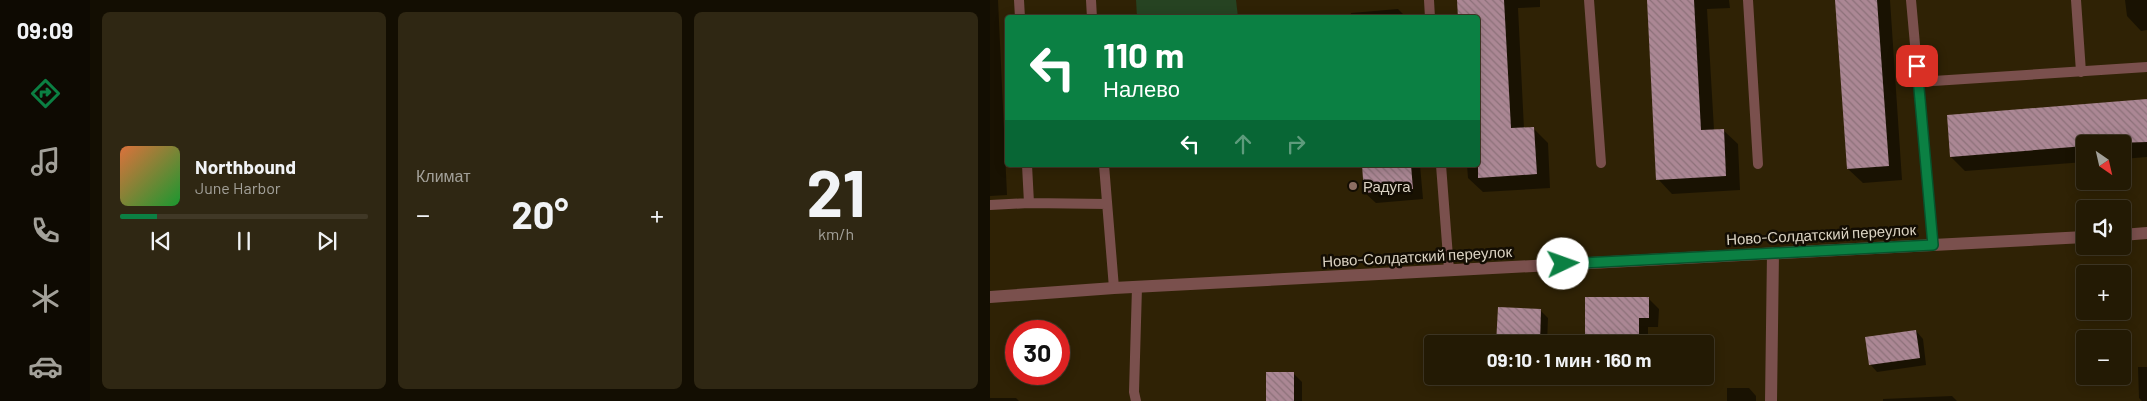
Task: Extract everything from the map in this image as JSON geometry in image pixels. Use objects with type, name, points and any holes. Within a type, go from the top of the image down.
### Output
[{"type":"street","points":[[2131,234],[2147,233]]},
{"type":"street","name":"Ново-Солдатский переулок","points":[[990,297],[1114,288],[2076,237]]},
{"type":"street","points":[[1772,401],[1773,253]]},
{"type":"lane","points":[[1019,0],[1020,15]]},
{"type":"lane","points":[[1091,0],[1092,15]]},
{"type":"lane","points":[[1428,0],[1430,15]]},
{"type":"lane","points":[[1589,0],[1600,164]]},
{"type":"lane","points":[[1748,0],[1758,164]]},
{"type":"lane","points":[[1911,0],[1933,245]]},
{"type":"lane","points":[[2076,0],[2081,72]]},
{"type":"lane","points":[[1918,82],[2147,67]]},
{"type":"lane","points":[[1027,167],[1029,203]]},
{"type":"lane","points":[[1104,167],[1114,288]]},
{"type":"lane","points":[[1441,167],[1449,270]]},
{"type":"lane","points":[[990,205],[1029,203],[1107,204]]},
{"type":"lane","points":[[1136,401],[1134,392],[1137,287]]},
{"type":"green space","points":[[1136,0],[1236,0],[1238,15],[1137,15]]},
{"type":"building","points":[[1457,0],[1504,0],[1511,128],[1534,127],[1537,174],[1478,178],[1478,167],[1480,167],[1480,15],[1458,15]]},
{"type":"building","points":[[1647,0],[1694,0],[1701,130],[1724,129],[1726,176],[1656,180]]},
{"type":"building","points":[[1835,0],[1877,0],[1889,166],[1847,169]]},
{"type":"building","points":[[2147,99],[2147,142],[2131,143],[2131,135],[2076,135],[2076,147],[1950,157],[1947,115]]},
{"type":"building","points":[[1362,167],[1411,167],[1413,189],[1364,193]]},
{"type":"building","points":[[1585,297],[1649,297],[1649,318],[1639,318],[1639,335],[1585,335]]},
{"type":"building","points":[[1498,307],[1541,309],[1540,335],[1496,335]]},
{"type":"building","points":[[1916,330],[1920,358],[1869,365],[1865,337]]},
{"type":"building","points":[[1266,372],[1294,372],[1294,401],[1266,401]]},
{"type":"place","name":"Радуга","points":[[1353,186]]},
{"type":"route","points":[[1563,264],[1933,245],[1917,66]]}]
